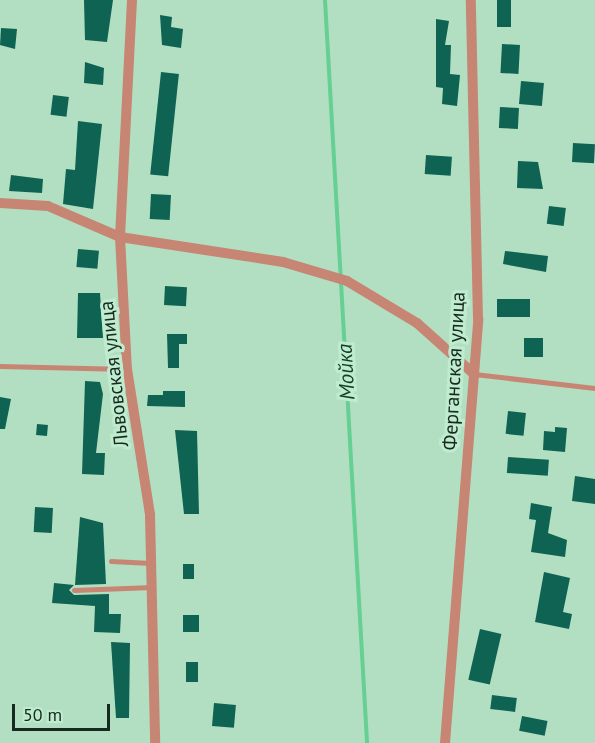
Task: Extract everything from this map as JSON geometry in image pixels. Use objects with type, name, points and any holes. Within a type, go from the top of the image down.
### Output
[{"type":"street","name":"Львовская улица","points":[[132,0],[120,237],[127,369],[150,515],[155,743]]},
{"type":"street","name":"Ферганская улица","points":[[445,743],[478,319],[471,0]]},
{"type":"street","points":[[0,203],[48,207],[120,237],[283,262],[346,281],[417,323],[474,374]]},
{"type":"lane","points":[[0,366],[127,369]]},
{"type":"lane","points":[[474,374],[595,388]]},
{"type":"lane","points":[[111,561],[152,563]]},
{"type":"lane","points":[[74,590],[153,587]]},
{"type":"building","points":[[84,0],[113,0],[107,42],[85,40]]},
{"type":"building","points":[[497,0],[511,0],[511,27],[497,27]]},
{"type":"building","points":[[160,15],[172,17],[171,27],[183,29],[181,48],[162,45]]},
{"type":"building","points":[[436,19],[449,21],[445,45],[451,45],[450,74],[460,75],[457,106],[442,104],[443,88],[436,87]]},
{"type":"building","points":[[1,28],[17,29],[15,49],[0,45]]},
{"type":"building","points":[[502,44],[520,45],[518,74],[500,73]]},
{"type":"building","points":[[85,62],[104,68],[103,85],[84,83]]},
{"type":"building","points":[[161,72],[179,74],[168,176],[150,174]]},
{"type":"building","points":[[521,81],[544,83],[542,106],[519,104]]},
{"type":"building","points":[[53,95],[69,97],[66,117],[51,115]]},
{"type":"building","points":[[500,107],[519,108],[518,129],[499,128]]},
{"type":"building","points":[[78,121],[102,124],[93,209],[63,204],[66,169],[75,170]]},
{"type":"building","points":[[573,143],[595,144],[594,163],[572,162]]},
{"type":"building","points":[[426,155],[452,157],[451,176],[425,174]]},
{"type":"building","points":[[518,161],[538,162],[543,189],[517,188]]},
{"type":"building","points":[[11,175],[43,179],[42,193],[9,191]]},
{"type":"building","points":[[151,194],[171,195],[170,220],[150,219]]},
{"type":"building","points":[[549,206],[566,208],[564,226],[547,224]]},
{"type":"building","points":[[78,249],[99,251],[97,269],[76,267]]},
{"type":"building","points":[[505,251],[548,256],[546,272],[503,264]]},
{"type":"building","points":[[165,286],[187,287],[186,306],[164,305]]},
{"type":"building","points":[[78,293],[100,293],[103,338],[77,338]]},
{"type":"building","points":[[497,299],[530,299],[530,317],[497,317]]},
{"type":"building","points":[[167,334],[187,334],[187,344],[179,344],[179,368],[168,368]]},
{"type":"building","points":[[524,338],[543,338],[543,357],[524,357]]},
{"type":"building","points":[[85,381],[100,382],[103,394],[96,453],[105,453],[104,475],[82,474]]},
{"type":"building","points":[[163,391],[185,391],[185,407],[147,406],[148,395],[163,395]]},
{"type":"building","points":[[0,397],[11,399],[5,429],[0,429]]},
{"type":"building","points":[[508,411],[526,413],[523,436],[506,434]]},
{"type":"building","points":[[37,424],[48,425],[47,436],[36,435]]},
{"type":"building","points":[[555,427],[567,428],[565,452],[543,450],[544,431],[555,432]]},
{"type":"building","points":[[175,430],[197,431],[199,514],[184,514]]},
{"type":"building","points":[[508,457],[549,460],[548,476],[507,473]]},
{"type":"building","points":[[575,476],[595,479],[595,504],[572,501]]},
{"type":"building","points":[[531,503],[552,507],[548,533],[567,540],[565,557],[531,552],[536,520],[529,519]]},
{"type":"building","points":[[35,507],[53,508],[52,533],[34,532]]},
{"type":"building","points":[[80,517],[103,523],[106,584],[75,585]]},
{"type":"building","points":[[183,564],[194,564],[194,579],[183,579]]},
{"type":"building","points":[[544,572],[570,578],[563,612],[572,614],[569,629],[535,622]]},
{"type":"building","points":[[54,583],[74,585],[69,590],[74,595],[109,594],[109,614],[121,614],[120,633],[94,632],[95,606],[52,603]]},
{"type":"building","points":[[183,615],[199,615],[199,632],[183,632]]},
{"type":"building","points":[[480,629],[501,634],[490,685],[468,680]]},
{"type":"building","points":[[111,642],[130,643],[129,718],[116,718]]},
{"type":"building","points":[[186,662],[198,662],[198,682],[186,682]]},
{"type":"building","points":[[492,695],[517,698],[515,712],[490,709]]},
{"type":"building","points":[[214,703],[236,705],[234,728],[212,726]]},
{"type":"building","points":[[522,716],[548,721],[545,736],[519,731]]},
{"type":"waterway","name":"Мойка","points":[[325,0],[367,743]]}]
